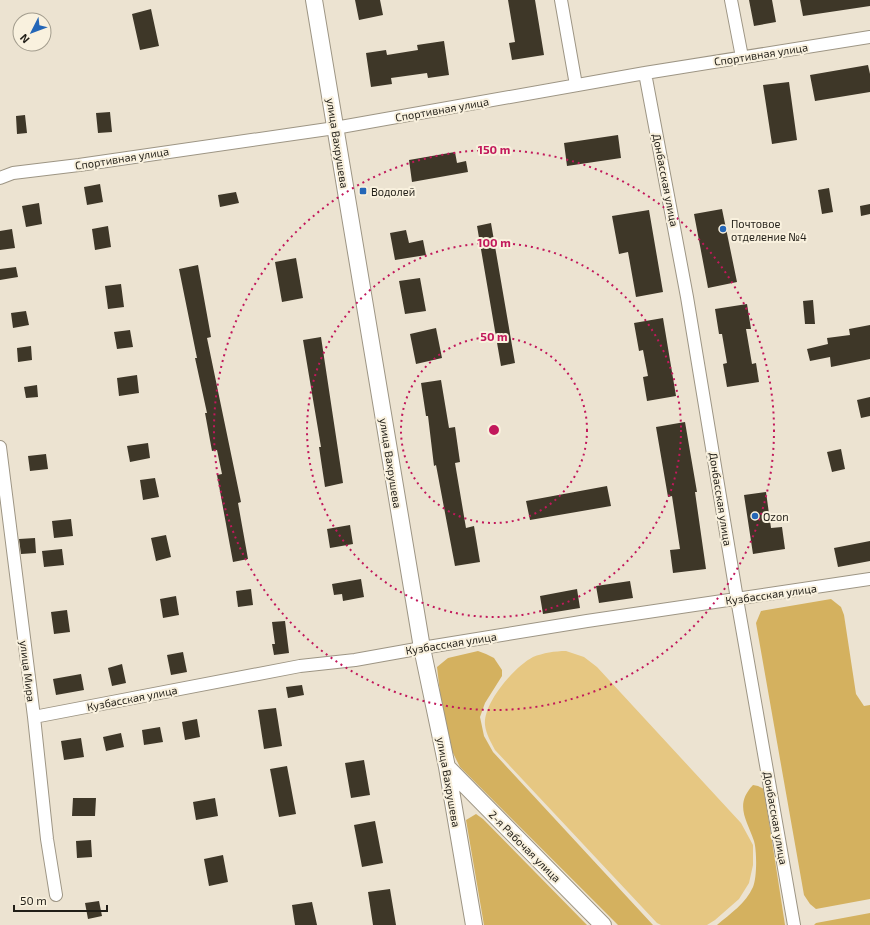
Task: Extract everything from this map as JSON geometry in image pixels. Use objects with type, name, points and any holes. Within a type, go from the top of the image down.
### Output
[{"type":"main road","name":"улица Вахрушева","points":[[314,0],[422,648],[447,767],[474,925]]},
{"type":"main road","name":"2-я Рабочая улица","points":[[447,767],[603,925]]},
{"type":"street","points":[[561,0],[576,85]]},
{"type":"street","points":[[731,0],[742,57]]},
{"type":"street","name":"Спортивная улица","points":[[0,178],[13,173],[79,165],[335,128],[645,73],[870,37]]},
{"type":"street","name":"Донбасская улица","points":[[645,73],[688,297],[737,599],[794,925]]},
{"type":"street","name":"улица Мира","points":[[0,447],[34,717],[47,839],[56,895]]},
{"type":"street","name":"Кузбасская улица","points":[[34,717],[292,667],[355,660],[422,648],[870,579]]},
{"type":"shaded area","points":[[831,599],[841,607],[844,615],[856,694],[864,706],[870,705],[870,899],[816,909],[810,904],[804,895],[756,623],[761,611]]},
{"type":"shaded area","points":[[478,651],[494,658],[502,670],[502,676],[485,703],[480,717],[484,736],[493,752],[653,925],[618,925],[460,767],[451,749],[443,719],[437,667],[448,658]]},
{"type":"shaded area","points":[[566,651],[584,657],[597,667],[741,823],[753,845],[753,865],[749,883],[739,899],[707,925],[661,925],[657,923],[495,750],[485,725],[489,706],[501,686],[517,669],[533,657],[549,652]]},
{"type":"shaded area","points":[[753,785],[764,789],[785,925],[717,925],[742,903],[753,887],[756,851],[743,806],[747,792]]},
{"type":"shaded area","points":[[476,814],[483,819],[587,925],[484,925],[466,820]]},
{"type":"shaded area","points":[[870,913],[870,925],[814,925],[816,923]]},
{"type":"building","points":[[355,0],[380,0],[383,15],[359,20]]},
{"type":"building","points":[[508,0],[535,0],[544,55],[512,60],[509,43],[515,42]]},
{"type":"building","points":[[749,0],[772,0],[776,22],[754,26]]},
{"type":"building","points":[[800,0],[870,0],[870,6],[803,16]]},
{"type":"building","points":[[151,9],[159,46],[140,50],[132,14]]},
{"type":"building","points":[[444,41],[449,75],[428,78],[427,73],[391,78],[392,84],[371,87],[366,53],[386,50],[387,55],[418,50],[417,45]]},
{"type":"building","points":[[868,65],[870,74],[870,92],[815,101],[810,75]]},
{"type":"building","points":[[789,82],[797,140],[772,144],[763,85]]},
{"type":"building","points":[[110,112],[112,132],[98,133],[96,113]]},
{"type":"building","points":[[25,115],[27,133],[17,134],[16,116]]},
{"type":"building","points":[[618,135],[621,158],[567,166],[564,143]]},
{"type":"building","points":[[455,152],[457,163],[466,161],[468,172],[412,182],[409,160]]},
{"type":"building","points":[[100,184],[103,202],[87,205],[84,187]]},
{"type":"building","points":[[829,188],[833,212],[822,214],[818,190]]},
{"type":"building","points":[[236,192],[239,203],[220,207],[218,195]]},
{"type":"building","points":[[39,203],[42,224],[26,227],[22,206]]},
{"type":"building","points":[[870,204],[870,214],[861,216],[860,206]]},
{"type":"building","points":[[722,209],[737,282],[708,288],[694,214]]},
{"type":"building","points":[[649,210],[663,292],[636,297],[628,252],[619,254],[612,216]]},
{"type":"building","points":[[491,223],[515,363],[501,366],[477,226]]},
{"type":"building","points":[[108,226],[111,247],[95,250],[92,229]]},
{"type":"building","points":[[12,229],[15,248],[0,250],[0,231]]},
{"type":"building","points":[[406,230],[409,243],[423,240],[426,255],[395,260],[390,233]]},
{"type":"building","points":[[296,258],[303,298],[282,302],[275,262]]},
{"type":"building","points":[[198,265],[211,337],[207,338],[241,502],[238,503],[248,559],[233,562],[217,475],[222,474],[217,450],[212,451],[205,413],[207,413],[195,358],[197,358],[179,269]]},
{"type":"building","points":[[16,267],[18,277],[0,280],[0,269]]},
{"type":"building","points":[[420,278],[426,311],[405,314],[399,281]]},
{"type":"building","points":[[121,284],[124,307],[108,309],[105,286]]},
{"type":"building","points":[[813,300],[815,324],[805,324],[803,301]]},
{"type":"building","points":[[747,304],[751,329],[746,329],[752,364],[756,363],[759,382],[727,387],[723,364],[727,363],[722,334],[719,334],[715,309]]},
{"type":"building","points":[[26,311],[29,325],[13,328],[11,313]]},
{"type":"building","points":[[663,318],[676,396],[647,401],[643,377],[648,376],[643,350],[639,351],[634,323]]},
{"type":"building","points":[[870,325],[870,359],[831,367],[830,357],[810,361],[807,349],[828,344],[827,338],[850,335],[849,329]]},
{"type":"building","points":[[436,328],[442,358],[416,364],[410,334]]},
{"type":"building","points":[[130,330],[133,347],[117,349],[114,332]]},
{"type":"building","points":[[321,337],[343,483],[325,487],[319,447],[321,447],[303,340]]},
{"type":"building","points":[[31,346],[32,360],[18,362],[17,348]]},
{"type":"building","points":[[137,375],[139,393],[119,396],[117,378]]},
{"type":"building","points":[[441,380],[449,428],[455,427],[460,462],[455,463],[466,528],[474,526],[480,562],[455,566],[436,465],[434,466],[428,416],[426,416],[421,383]]},
{"type":"building","points":[[37,385],[38,397],[26,398],[24,387]]},
{"type":"building","points":[[870,397],[870,416],[861,418],[857,400]]},
{"type":"building","points":[[685,422],[697,492],[695,492],[706,569],[673,573],[670,550],[680,549],[672,496],[668,497],[656,427]]},
{"type":"building","points":[[148,443],[150,458],[130,462],[127,446]]},
{"type":"building","points":[[841,449],[845,469],[832,472],[827,452]]},
{"type":"building","points":[[46,454],[48,469],[30,471],[28,456]]},
{"type":"building","points":[[155,478],[159,497],[143,500],[140,480]]},
{"type":"building","points":[[607,486],[611,506],[530,520],[526,501]]},
{"type":"building","points":[[766,492],[771,528],[782,527],[785,549],[753,554],[744,495]]},
{"type":"building","points":[[71,519],[73,536],[54,538],[52,521]]},
{"type":"building","points":[[350,525],[353,544],[330,548],[327,529]]},
{"type":"building","points":[[166,535],[171,557],[156,561],[151,538]]},
{"type":"building","points":[[35,538],[36,553],[21,554],[19,539]]},
{"type":"building","points":[[870,541],[870,561],[838,567],[834,548]]},
{"type":"building","points":[[62,549],[64,565],[44,567],[42,551]]},
{"type":"building","points":[[361,579],[364,597],[343,601],[342,594],[334,595],[332,584]]},
{"type":"building","points":[[630,581],[633,598],[599,603],[596,586]]},
{"type":"building","points":[[251,589],[253,605],[238,607],[236,591]]},
{"type":"building","points":[[577,589],[580,608],[543,614],[540,596]]},
{"type":"building","points":[[176,596],[179,615],[163,618],[160,599]]},
{"type":"building","points":[[67,610],[70,632],[54,634],[51,612]]},
{"type":"building","points":[[285,621],[289,653],[274,655],[272,644],[275,644],[272,622]]},
{"type":"building","points":[[183,652],[187,672],[171,675],[167,655]]},
{"type":"building","points":[[122,664],[126,683],[112,686],[108,668]]},
{"type":"building","points":[[81,674],[84,690],[56,695],[53,679]]},
{"type":"building","points":[[302,685],[304,695],[288,698],[286,687]]},
{"type":"building","points":[[276,708],[282,746],[264,749],[258,710]]},
{"type":"building","points":[[197,719],[200,737],[185,740],[182,722]]},
{"type":"building","points":[[160,727],[163,742],[144,745],[142,730]]},
{"type":"building","points":[[121,733],[124,747],[106,751],[103,737]]},
{"type":"building","points":[[81,738],[84,757],[64,760],[61,741]]},
{"type":"building","points":[[364,760],[370,795],[351,798],[345,763]]},
{"type":"building","points":[[287,766],[296,814],[279,817],[270,769]]},
{"type":"building","points":[[73,798],[96,798],[95,816],[72,816]]},
{"type":"building","points":[[215,798],[218,816],[196,820],[193,802]]},
{"type":"building","points":[[375,821],[383,863],[362,867],[354,825]]},
{"type":"building","points":[[91,840],[92,857],[77,858],[76,841]]},
{"type":"building","points":[[223,855],[228,882],[209,886],[204,859]]},
{"type":"building","points":[[390,889],[396,925],[373,925],[368,892]]},
{"type":"building","points":[[99,901],[102,916],[88,919],[85,903]]},
{"type":"building","points":[[312,902],[317,925],[295,925],[292,905]]},
{"type":"place","name":"Водолей","points":[[363,191]]},
{"type":"place","name":"Почтовое отделение №4","points":[[723,229]]},
{"type":"place","name":"Ozon","points":[[755,516]]}]
